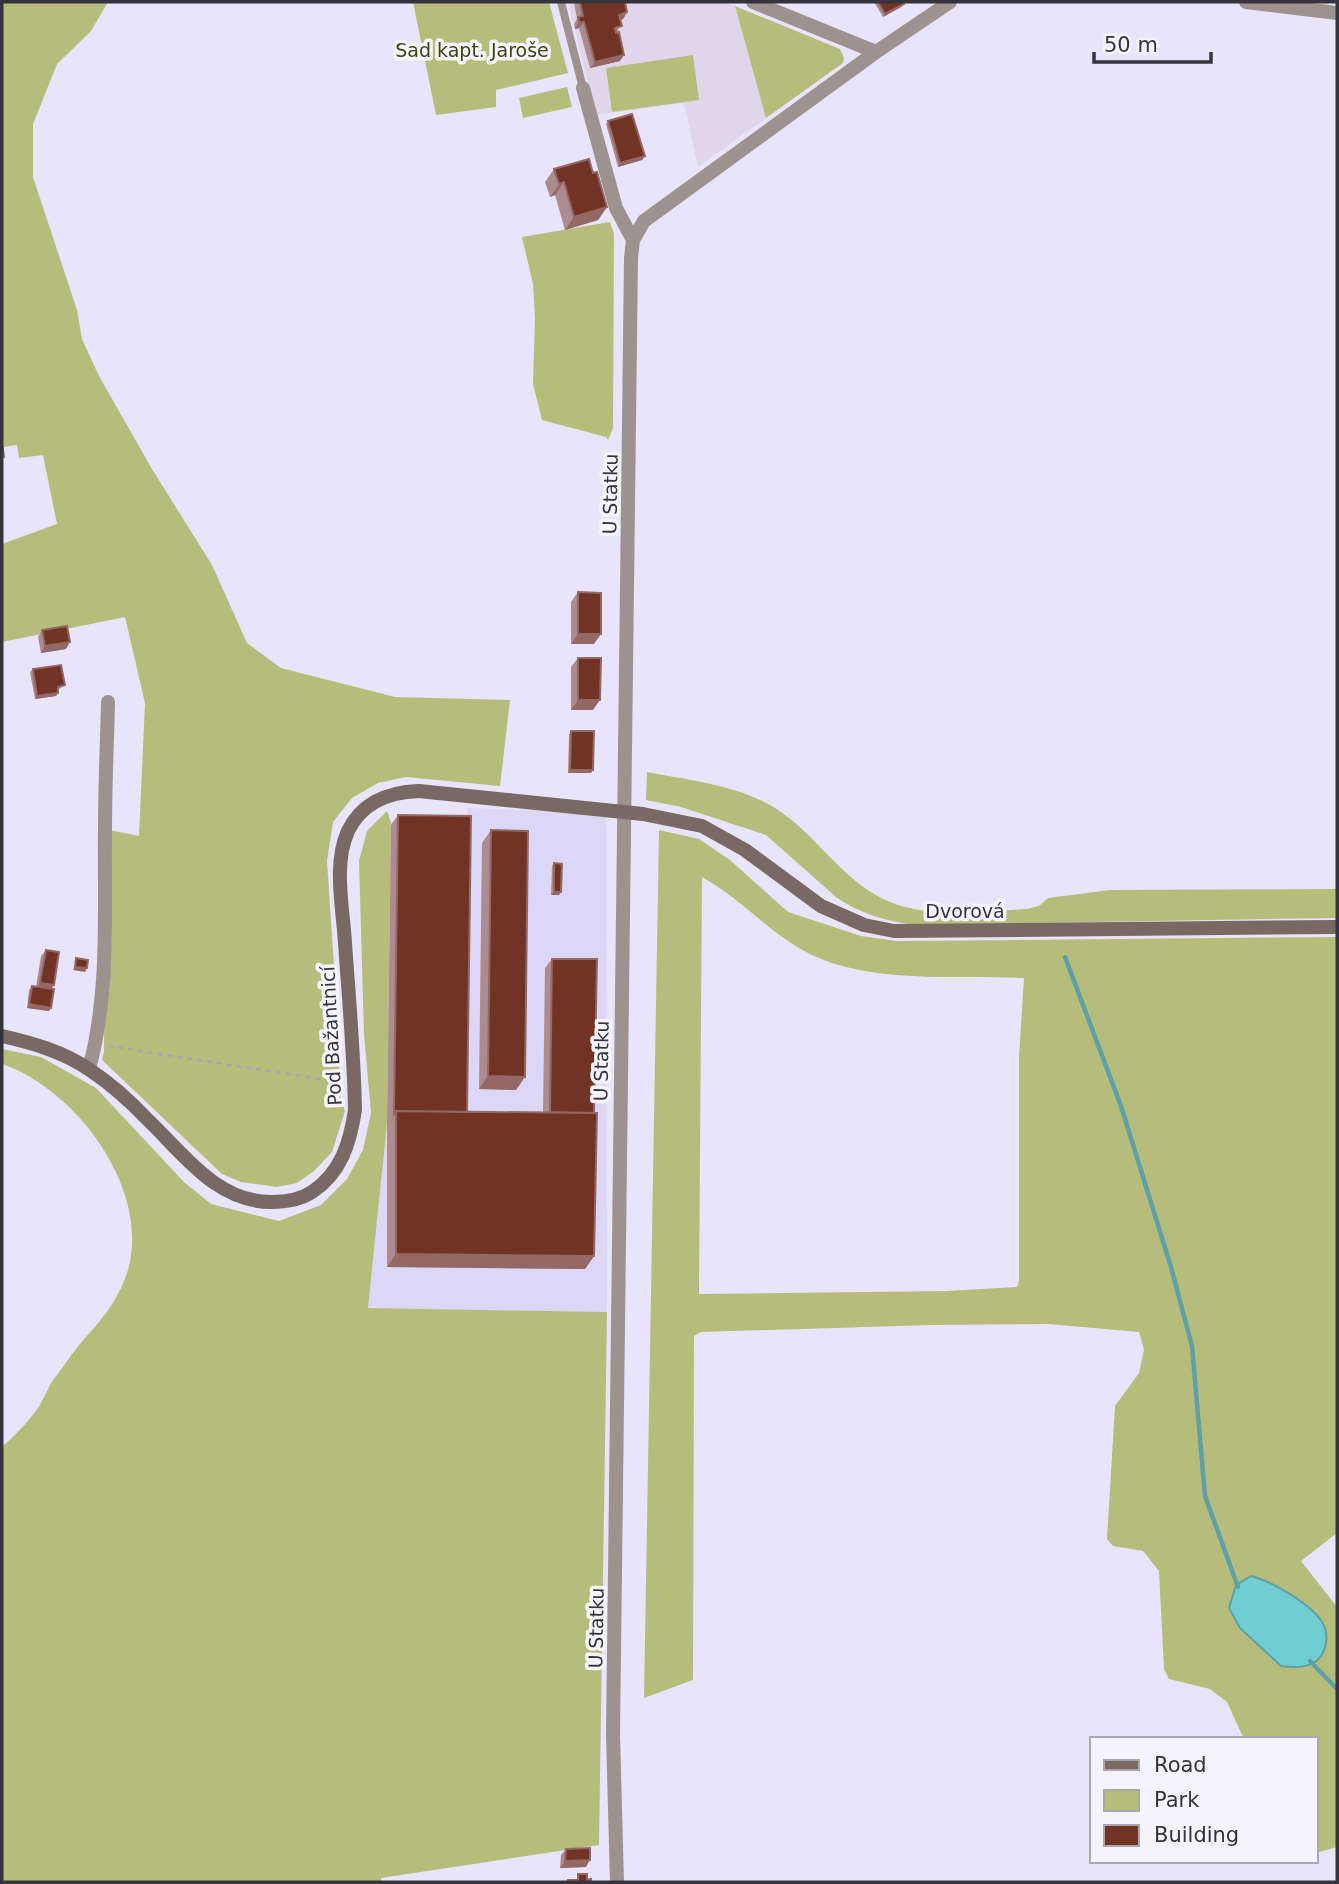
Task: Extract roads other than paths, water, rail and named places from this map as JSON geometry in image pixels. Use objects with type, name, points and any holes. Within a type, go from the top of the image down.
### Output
[{"type":"street","points":[[753,2],[876,52]]},
{"type":"street","points":[[633,240],[644,221],[656,211],[876,52],[950,2]]},
{"type":"street","points":[[1246,2],[1337,13]]},
{"type":"street","points":[[583,88],[616,208],[633,240]]},
{"type":"street","name":"U Statku","points":[[617,1882],[613,1735],[633,240]]},
{"type":"street","points":[[89,1069],[96,1044],[106,933],[108,702]]},
{"type":"street","name":"Pod Bažantnicí","points":[[2,1035],[47,1048],[89,1069],[116,1090],[221,1188],[259,1202],[288,1202],[303,1198],[337,1168],[352,1135],[355,1111],[341,868],[347,834],[360,813],[391,794],[419,791],[624,812]]},
{"type":"street","name":"Dvorová","points":[[624,812],[702,826],[745,850],[821,906],[857,923],[894,931],[1337,927]]},
{"type":"lane","points":[[561,2],[583,88]]},
{"type":"waterway","points":[[1065,957],[1121,1106],[1171,1267],[1192,1346],[1205,1496],[1238,1587]]},
{"type":"waterway","points":[[1310,1661],[1337,1689]]},
{"type":"park label","name":"Sad kapt. Jaroše","points":[[472,50]]}]
